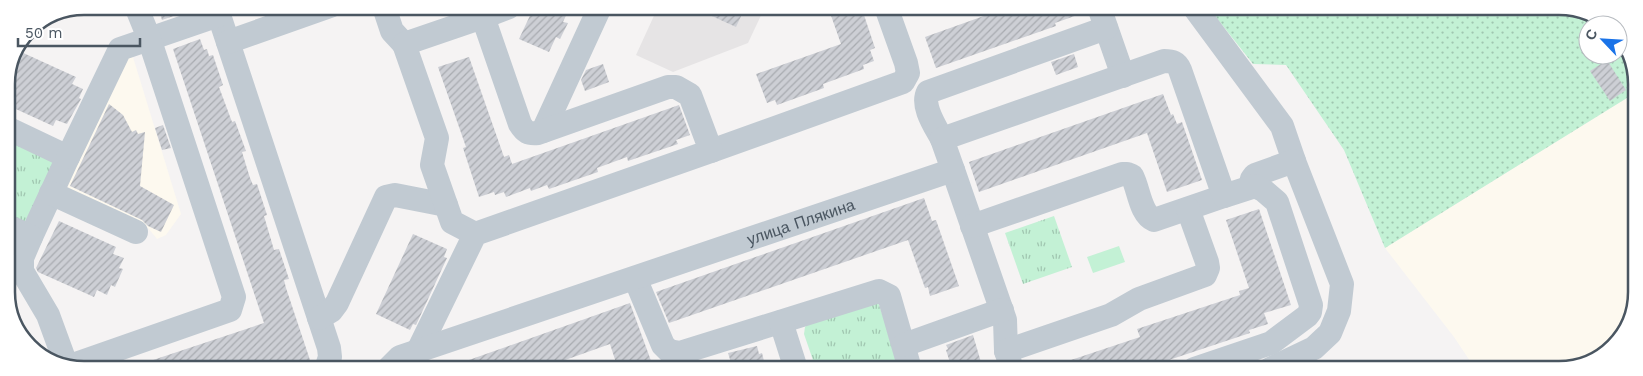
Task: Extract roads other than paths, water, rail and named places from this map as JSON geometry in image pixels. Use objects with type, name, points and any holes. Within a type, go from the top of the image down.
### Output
[{"type":"street","points":[[84,361],[230,310],[234,297],[139,15]]},
{"type":"street","points":[[64,358],[48,315],[22,271],[22,258],[68,156],[120,49],[208,15]]},
{"type":"street","points":[[219,15],[329,348],[329,361]]},
{"type":"street","points":[[228,42],[304,15]]},
{"type":"street","points":[[387,15],[392,30],[404,44],[437,138],[432,165],[452,222],[475,234]]},
{"type":"street","points":[[404,44],[488,15]]},
{"type":"street","points":[[543,131],[596,15]]},
{"type":"street","points":[[418,351],[475,234],[903,82],[908,73],[906,63],[889,15]]},
{"type":"street","points":[[1200,15],[1282,126],[1294,162],[1342,284],[1339,311],[1330,333],[1314,348],[1287,361]]},
{"type":"street","points":[[483,17],[524,131],[530,134],[543,131],[672,86],[690,95],[710,151]]},
{"type":"street","points":[[1123,76],[1103,17],[928,92],[925,97],[932,120],[942,139],[1002,310],[1005,320],[1009,360],[1111,314],[1139,299],[1205,275],[1208,268],[1207,262],[1188,208]]},
{"type":"street","points":[[942,139],[1164,61],[1175,62],[1180,70],[1224,196]]},
{"type":"street","points":[[15,132],[68,156]]},
{"type":"street","points":[[1250,187],[1255,175],[1294,162]]},
{"type":"street","name":"улица Плякина","points":[[397,361],[418,351],[953,170]]},
{"type":"street","points":[[972,226],[1122,174],[1132,176],[1146,212],[1149,218],[1154,220],[1250,187],[1255,186],[1263,190],[1277,202],[1311,305],[1310,312],[1272,343],[1218,361]]},
{"type":"street","points":[[51,193],[136,232]]},
{"type":"street","points":[[319,318],[331,310],[337,303],[386,197],[395,195],[446,205]]},
{"type":"street","points":[[15,230],[31,237]]},
{"type":"street","points":[[635,278],[663,345],[669,351],[680,353],[879,292],[889,296],[908,361]]},
{"type":"street","points":[[904,345],[1002,310]]},
{"type":"street","points":[[781,322],[793,361]]}]
